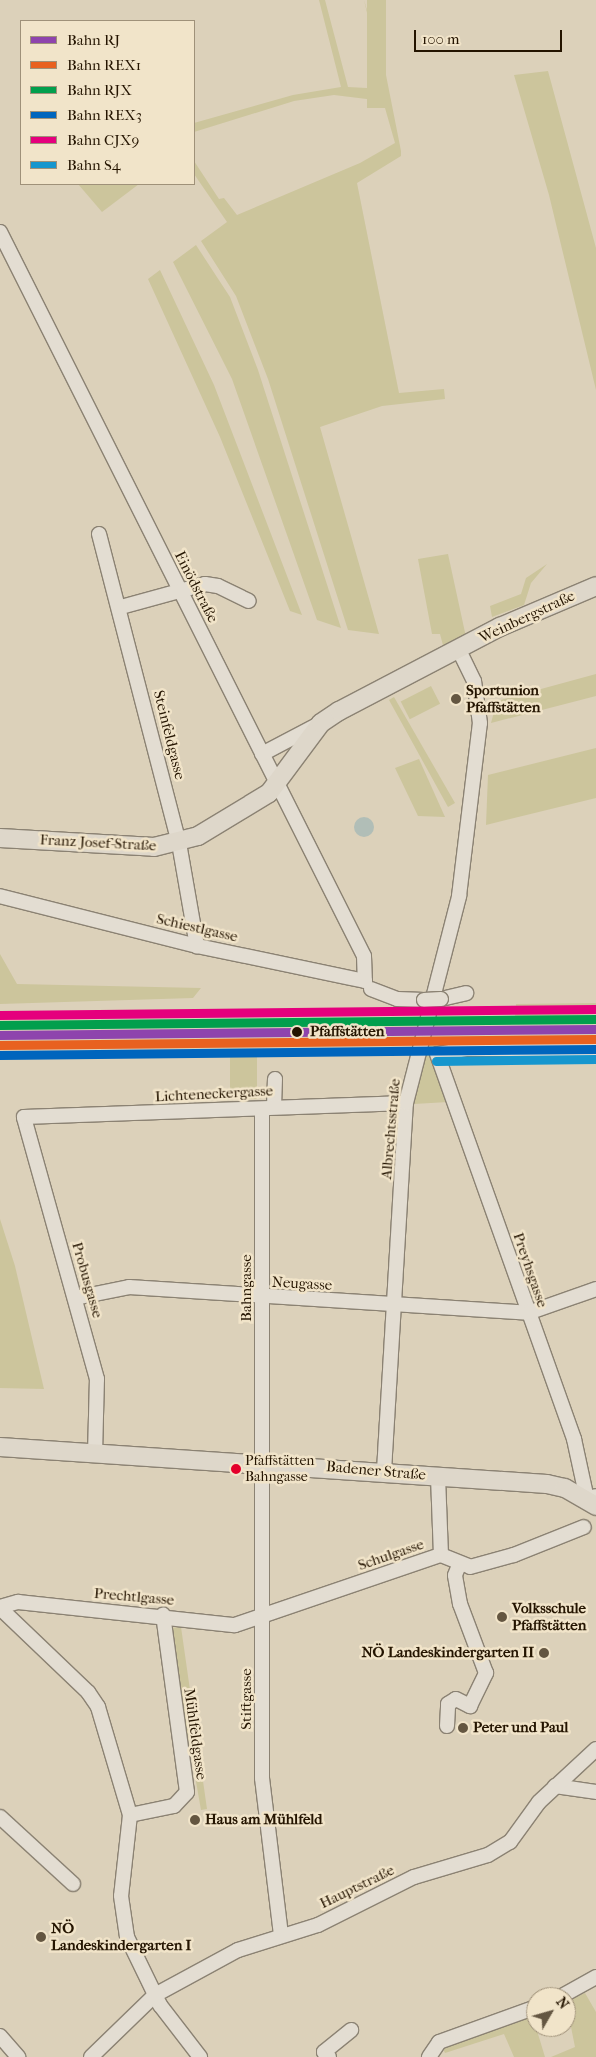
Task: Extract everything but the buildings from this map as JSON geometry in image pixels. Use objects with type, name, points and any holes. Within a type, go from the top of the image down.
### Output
[{"type":"main road","name":"Weinbergstraße","points":[[459,650],[534,610],[596,586]]},
{"type":"main road","name":"Franz Josef-Straße","points":[[0,838],[154,847],[179,843],[256,804],[278,782],[321,723],[459,650]]},
{"type":"main road","name":"Badener Straße","points":[[0,1447],[384,1471],[438,1477],[547,1484],[593,1500]]},
{"type":"street","name":"Einödstraße","points":[[0,232],[364,956]]},
{"type":"street","name":"Steinfeldgasse","points":[[99,534],[121,607],[179,843],[197,946]]},
{"type":"street","points":[[121,607],[181,593],[205,584],[218,586],[248,601]]},
{"type":"street","name":"Albrechtsstraße","points":[[384,1471],[406,1103],[459,896],[471,824],[480,723],[474,682],[459,650]]},
{"type":"street","points":[[262,754],[321,723]]},
{"type":"street","name":"Schiestlgasse","points":[[0,896],[197,946],[365,981],[364,956]]},
{"type":"street","points":[[371,989],[397,999],[441,999],[466,993]]},
{"type":"street","name":"Preyhsgasse","points":[[593,1500],[580,1454],[437,1054],[466,1049],[596,1049]]},
{"type":"street","name":"Bahngasse","points":[[262,1464],[268,1109],[276,1079]]},
{"type":"street","name":"Lichteneckergasse","points":[[24,1117],[406,1103]]},
{"type":"street","name":"Probusgasse","points":[[24,1117],[97,1379],[95,1454]]},
{"type":"street","name":"Neugasse","points":[[75,1298],[129,1287],[264,1298],[528,1313]]},
{"type":"street","points":[[528,1313],[596,1289]]},
{"type":"street","name":"Stiftgasse","points":[[262,1464],[264,1618],[262,1778],[281,1934]]},
{"type":"street","points":[[438,1477],[441,1555]]},
{"type":"street","points":[[447,1726],[448,1704],[456,1699],[470,1706],[486,1673],[460,1604],[455,1575],[460,1565],[470,1567],[514,1555],[584,1527]]},
{"type":"street","name":"Schulgasse","points":[[264,1618],[441,1555],[460,1565]]},
{"type":"street","name":"Prechtlgasse","points":[[0,1608],[18,1602],[163,1615],[235,1625],[264,1618]]},
{"type":"street","points":[[0,1608],[88,1692],[98,1707],[130,1815],[122,1904],[136,1964],[155,1995],[200,2057]]},
{"type":"street","name":"Mühlfeldgasse","points":[[130,1815],[174,1806],[188,1792],[163,1615]]},
{"type":"street","name":"Hauptstraße","points":[[91,2057],[155,1995],[238,1950],[281,1934],[318,1925],[414,1877],[488,1855],[510,1842],[555,1786],[596,1749]]},
{"type":"street","points":[[555,1786],[596,1792]]},
{"type":"street","points":[[0,1817],[72,1884]]},
{"type":"street","points":[[576,1988],[596,1977]]},
{"type":"street","points":[[430,2057],[439,2042],[526,2011]]},
{"type":"street","points":[[329,2057],[324,2052],[351,2030]]},
{"type":"street","points":[[0,2036],[18,2057]]},
{"type":"shaded area","points":[[319,0],[325,0],[348,87],[385,89],[364,0],[386,75],[401,151],[401,156],[357,183],[399,393],[444,389],[445,399],[382,406],[320,427],[379,634],[348,630],[268,379],[236,296],[201,241],[227,222],[195,175],[195,163],[219,199],[224,198],[237,215],[360,163],[395,143],[383,101],[334,95],[294,101],[195,132],[195,123],[293,95],[341,87]]},
{"type":"shaded area","points":[[367,0],[386,0],[386,108],[367,108]]},
{"type":"shaded area","points":[[548,71],[596,248],[596,390],[549,195],[514,75]]},
{"type":"shaded area","points":[[79,185],[138,185],[102,212]]},
{"type":"shaded area","points":[[196,245],[230,297],[258,370],[341,628],[317,620],[232,379],[173,262]]},
{"type":"shaded area","points":[[160,270],[214,385],[302,615],[290,611],[220,437],[148,279]]},
{"type":"shaded area","points":[[448,554],[466,637],[444,649],[440,634],[432,634],[418,559]]},
{"type":"shaded area","points":[[547,564],[531,583],[524,605],[492,617],[490,606],[521,594],[526,578]]},
{"type":"shaded area","points":[[596,674],[596,696],[491,723],[497,701]]},
{"type":"shaded area","points":[[431,686],[440,704],[410,719],[401,701]]},
{"type":"shaded area","points":[[394,697],[455,803],[448,807],[389,700]]},
{"type":"shaded area","points":[[596,748],[596,798],[486,825],[488,775]]},
{"type":"shaded area","points":[[419,759],[445,817],[418,816],[395,768]]},
{"type":"shaded area","points":[[364,817],[371,820],[374,827],[371,834],[364,837],[357,834],[354,827],[357,820]]},
{"type":"shaded area","points":[[0,954],[17,984],[201,988],[193,998],[0,1004]]},
{"type":"shaded area","points":[[596,1003],[596,1014],[515,1018],[516,1004]]},
{"type":"shaded area","points":[[458,1042],[431,1051],[448,1102],[414,1104],[426,1043]]},
{"type":"shaded area","points":[[230,1057],[257,1057],[257,1099],[230,1099]]},
{"type":"shaded area","points":[[0,1219],[15,1266],[44,1389],[0,1388]]},
{"type":"shaded area","points":[[181,1627],[207,1809],[201,1810],[169,1628]]},
{"type":"shaded area","points":[[585,1993],[596,2012],[596,2057],[551,2057],[575,2047],[573,2037],[576,2037],[576,1997]]},
{"type":"shaded area","points":[[526,2016],[526,2037],[539,2037],[545,2057],[514,2057],[504,2034],[445,2053],[441,2045]]},
{"type":"rail line","name":"CJX9","points":[[0,1015],[596,1009]]},
{"type":"rail line","name":"RJX","points":[[0,1025],[596,1019]]},
{"type":"rail line","name":"RJ","points":[[0,1035],[596,1029]]},
{"type":"rail line","name":"REX1","points":[[0,1045],[596,1039]]},
{"type":"rail line","name":"REX3","points":[[0,1055],[596,1049]]},
{"type":"rail line","name":"S4","points":[[436,1061],[596,1059]]},
{"type":"place","name":"Sportunion Pfaffstätten","points":[[456,699]]},
{"type":"place","name":"Pfaffstätten","points":[[297,1032]]},
{"type":"place","name":"Pfaffstätten Bahngasse","points":[[236,1469]]},
{"type":"place","name":"Volksschule Pfaffstätten","points":[[502,1617]]},
{"type":"place","name":"NÖ Landeskindergarten II","points":[[544,1653]]},
{"type":"place","name":"Peter und Paul","points":[[463,1728]]},
{"type":"place","name":"Haus am Mühlfeld","points":[[195,1820]]},
{"type":"place","name":"NÖ Landeskindergarten I","points":[[41,1937]]}]
